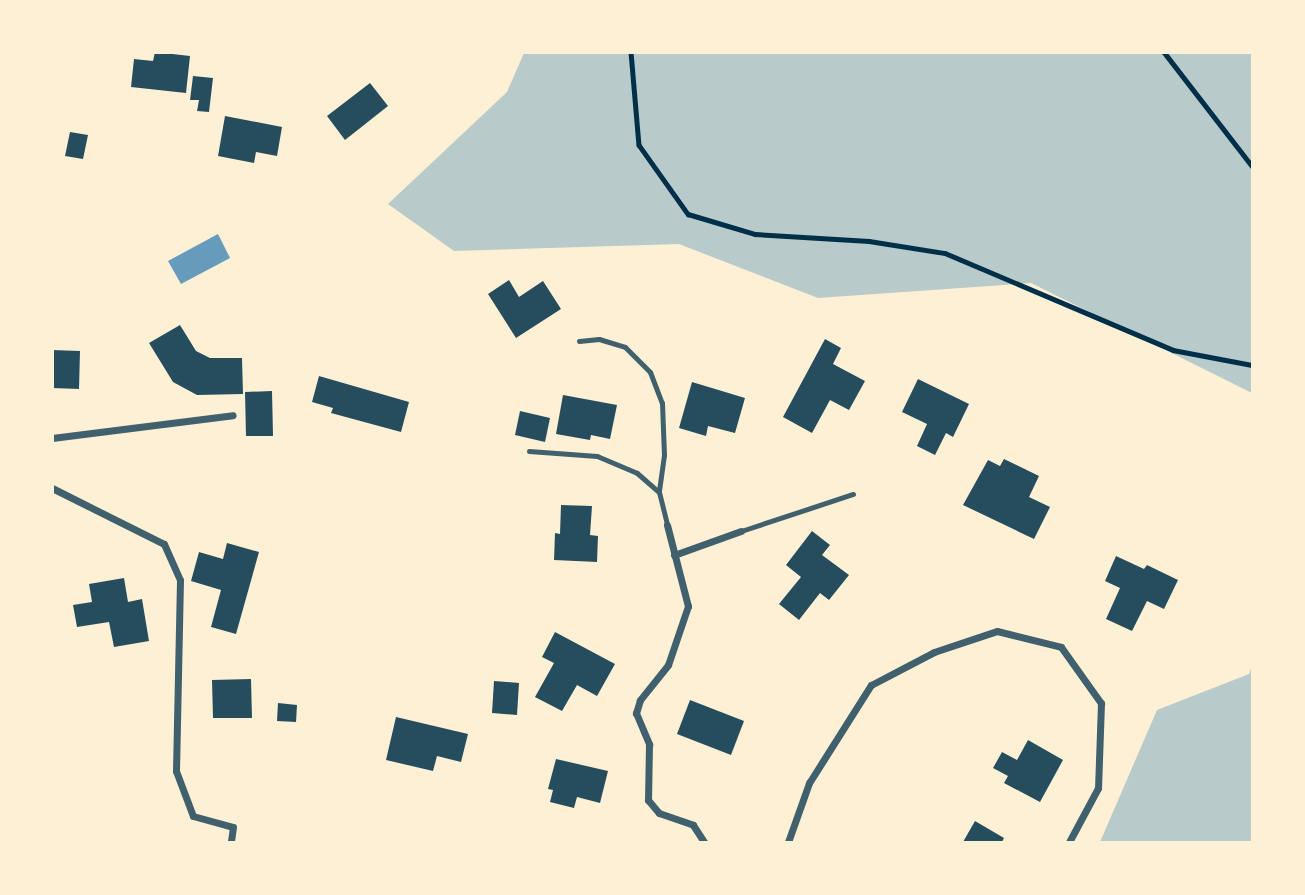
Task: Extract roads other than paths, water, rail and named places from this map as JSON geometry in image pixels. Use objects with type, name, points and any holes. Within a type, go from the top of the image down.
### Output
[{"type":"street","points":[[52,438],[233,415]]},
{"type":"street","points":[[52,488],[164,544],[180,580],[176,771],[194,816],[233,827],[231,842]]},
{"type":"street","points":[[667,525],[688,607],[668,665],[640,700],[636,713],[649,744],[649,800],[659,813],[693,825],[704,842]]},
{"type":"street","points":[[674,555],[741,531]]},
{"type":"street","points":[[788,842],[809,783],[871,685],[934,652],[997,631],[1061,647],[1101,703],[1098,788],[1069,842]]},
{"type":"lane","points":[[579,341],[599,339],[625,347],[650,372],[662,404],[664,455],[659,492],[667,525]]},
{"type":"lane","points":[[529,451],[597,456],[638,473],[659,492]]},
{"type":"lane","points":[[741,531],[853,494]]},
{"type":"water","points":[[218,234],[230,258],[181,284],[168,261]]}]
